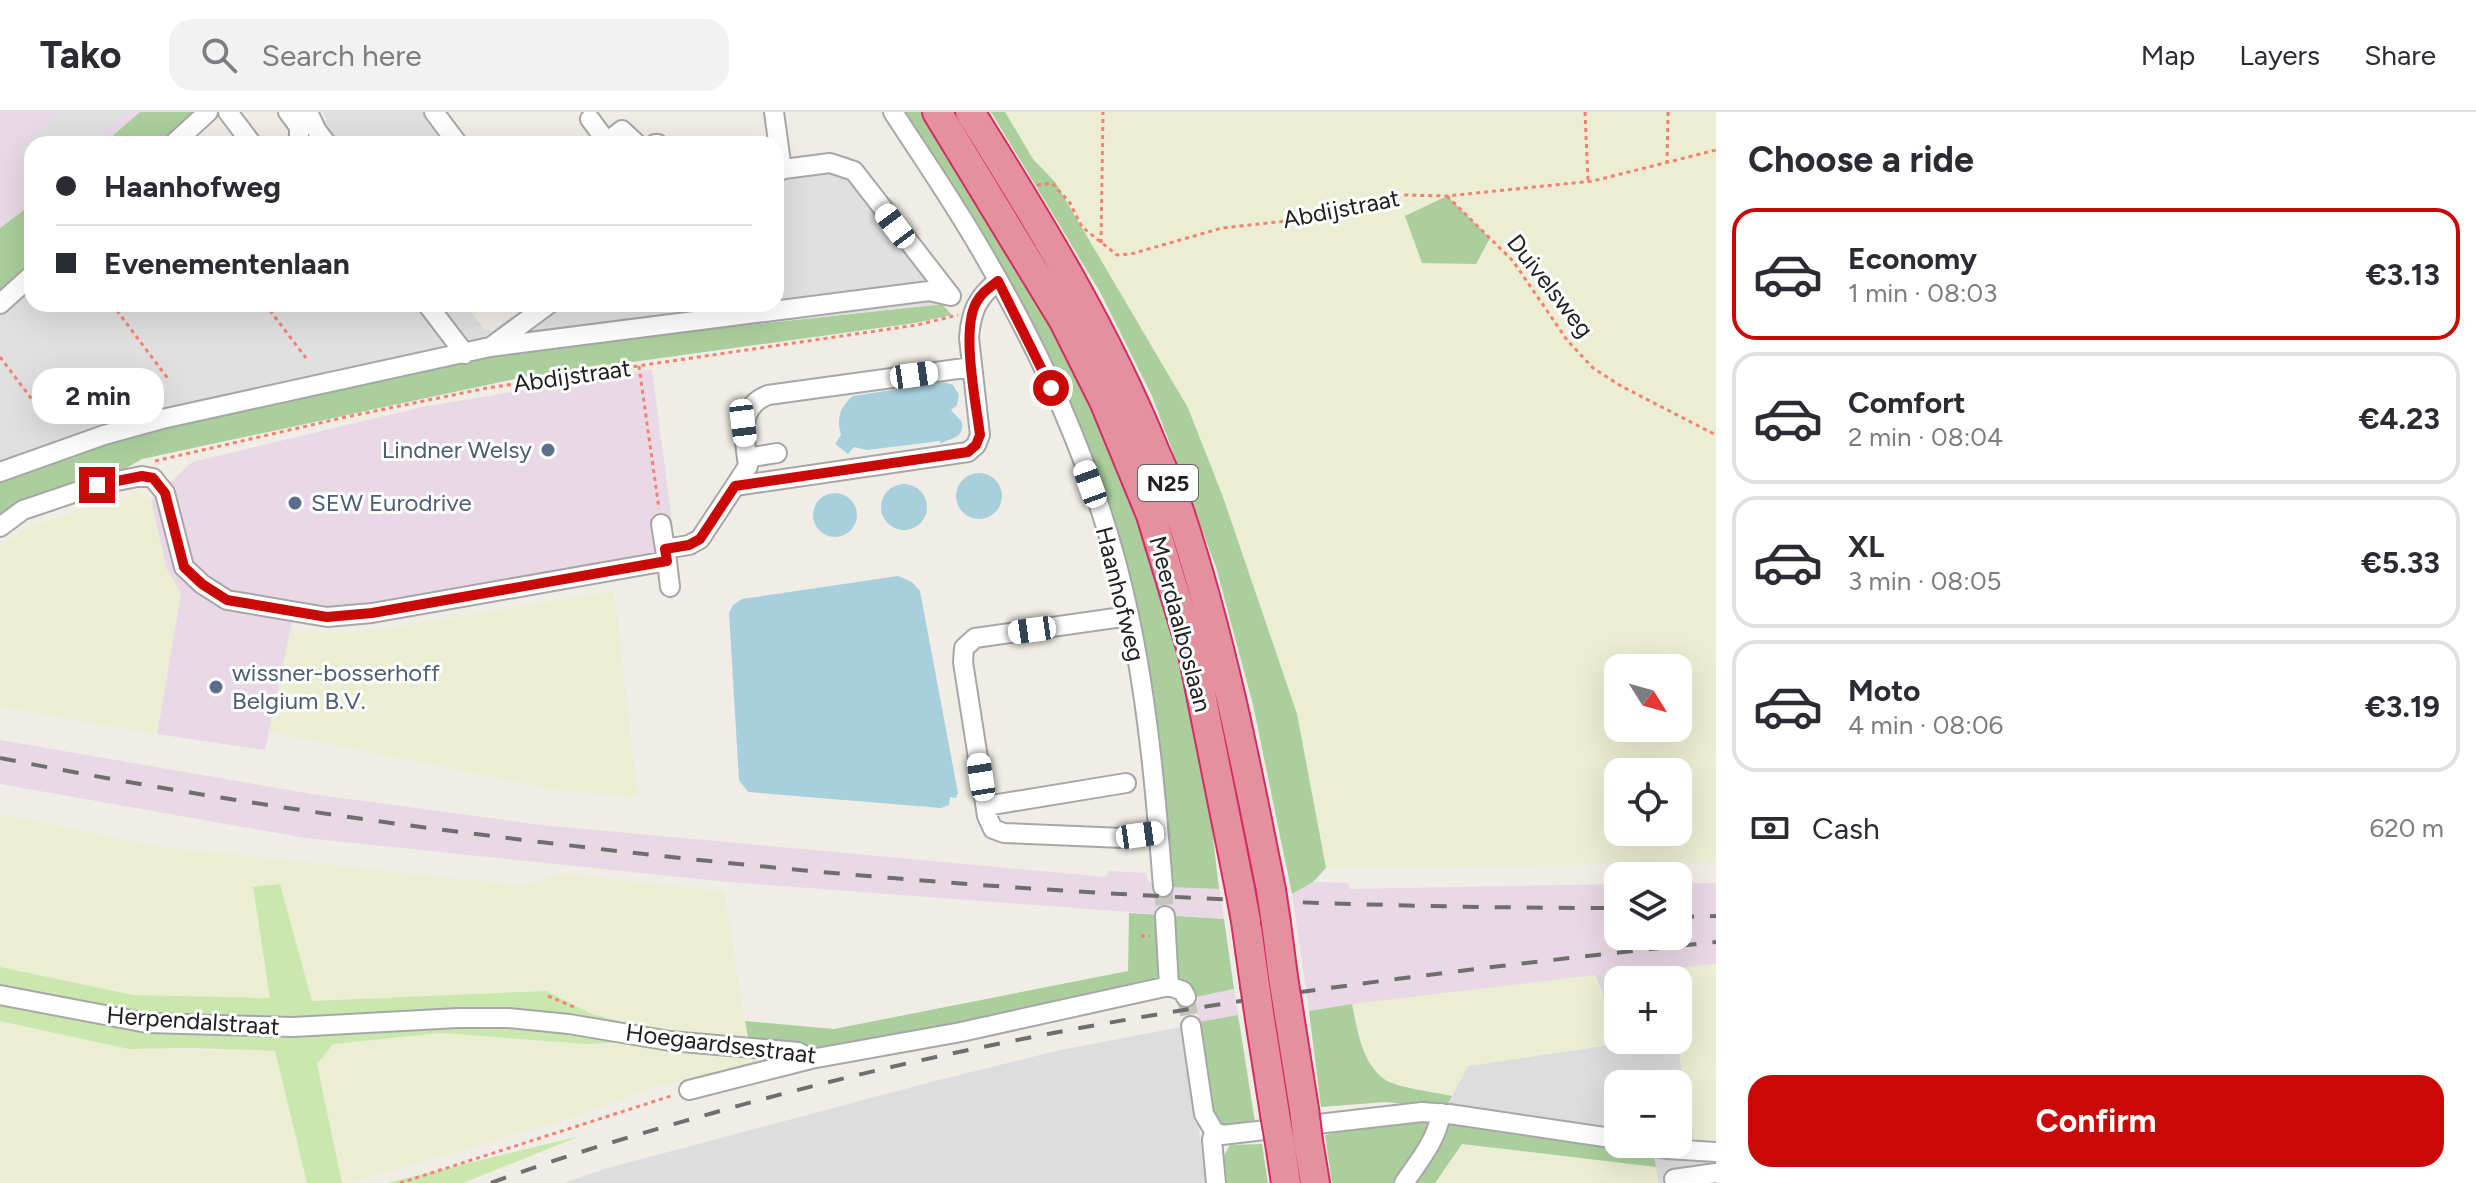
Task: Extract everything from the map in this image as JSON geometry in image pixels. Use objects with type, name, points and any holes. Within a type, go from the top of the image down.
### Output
[{"type":"highway","name":"Meerdaalboslaan","points":[[937,112],[1064,321],[1104,401],[1151,515],[1193,654],[1246,921],[1275,1114],[1315,1183]]},
{"type":"highway","name":"Meerdaalboslaan","points":[[970,112],[1088,309],[1130,390],[1180,511],[1221,651],[1271,890],[1304,1109],[1286,1183]]},
{"type":"street","points":[[182,136],[208,112]]},
{"type":"street","points":[[228,112],[246,136]]},
{"type":"street","points":[[288,112],[299,127],[299,136]]},
{"type":"street","points":[[308,112],[321,136]]},
{"type":"street","points":[[434,112],[452,136]]},
{"type":"street","points":[[774,112],[776,136]]},
{"type":"street","name":"Haanhofweg","points":[[893,112],[998,281],[1069,428],[1108,536],[1129,616],[1144,705],[1163,887]]},
{"type":"street","points":[[590,119],[601,136]]},
{"type":"street","points":[[784,169],[830,163],[854,171],[951,296]]},
{"type":"street","points":[[735,486],[968,452],[976,445],[980,435],[969,338],[974,306],[984,291],[998,281]]},
{"type":"street","points":[[0,304],[24,282]]},
{"type":"street","points":[[784,309],[929,291],[974,306]]},
{"type":"street","points":[[433,312],[465,354]]},
{"type":"street","points":[[490,347],[531,312]]},
{"type":"street","points":[[0,472],[104,435],[162,419],[490,347],[764,312]]},
{"type":"street","points":[[0,527],[23,510],[97,485],[142,476],[153,478],[165,493],[184,567],[202,584],[227,600],[327,617],[372,613],[666,555],[700,539],[748,466],[743,423],[757,399],[972,367]]},
{"type":"street","points":[[747,458],[777,453]]},
{"type":"street","points":[[661,524],[670,587]]},
{"type":"street","points":[[1129,616],[980,637],[968,644],[963,653],[963,662],[986,806],[990,824],[999,833],[1123,838],[1158,833]]},
{"type":"street","points":[[986,806],[1126,783]]},
{"type":"street","points":[[1165,916],[1169,986],[1183,991],[1186,997]]},
{"type":"street","name":"Hoegaardsestraat","points":[[293,1027],[508,1018],[569,1024],[670,1041],[798,1052],[811,1059],[961,1032],[1169,986]]},
{"type":"street","name":"Herpendalstraat","points":[[0,995],[147,1023],[293,1027]]},
{"type":"street","points":[[1191,1026],[1204,1114],[1214,1131],[1216,1183]]},
{"type":"street","points":[[689,1090],[811,1059]]},
{"type":"street","points":[[1214,1131],[1231,1135],[1398,1113],[1441,1113],[1604,1137]]},
{"type":"street","points":[[1404,1183],[1432,1143],[1441,1113]]},
{"type":"street","points":[[1692,1151],[1716,1152]]},
{"type":"street","points":[[1674,1179],[1716,1173]]},
{"type":"path","points":[[1101,243],[1103,112]]},
{"type":"path","points":[[1585,112],[1588,181]]},
{"type":"path","points":[[1667,164],[1668,112]]},
{"type":"path","name":"Abdijstraat","points":[[1101,243],[1117,255],[1131,254],[1222,228],[1304,219],[1404,195],[1447,196],[1588,181],[1716,150]]},
{"type":"path","points":[[1034,187],[1052,183],[1070,203],[1082,227],[1101,243]]},
{"type":"path","name":"Duivelsweg","points":[[1447,196],[1513,261],[1567,340],[1593,368],[1621,386],[1716,435]]},
{"type":"path","name":"Abdijstraat","points":[[142,476],[151,463],[160,459],[487,388],[917,325],[964,313],[974,306]]},
{"type":"path","points":[[118,312],[169,380]]},
{"type":"path","points":[[271,312],[306,358]]},
{"type":"path","points":[[0,357],[49,422]]},
{"type":"path","points":[[639,366],[661,524]]},
{"type":"path","points":[[400,1183],[689,1090]]},
{"type":"shaded area","points":[[0,112],[140,112],[112,136],[24,136],[24,211],[0,228]]},
{"type":"shaded area","points":[[59,112],[125,112],[100,136],[34,136]]},
{"type":"shaded area","points":[[322,112],[434,112],[452,136],[321,136],[326,118]]},
{"type":"shaded area","points":[[849,156],[957,292],[954,303],[516,350],[104,442],[0,480],[0,312],[24,291],[24,312],[471,312],[484,329],[492,331],[518,312],[784,312],[784,160]]},
{"type":"shaded area","points":[[652,369],[678,569],[352,623],[292,623],[265,750],[157,734],[181,593],[166,568],[151,500],[192,462],[422,407]]},
{"type":"shaded area","points":[[0,740],[312,794],[541,825],[1106,877],[1108,871],[1146,873],[1147,880],[1158,886],[1219,889],[1224,919],[728,882],[306,838],[0,784]]},
{"type":"shaded area","points":[[1313,882],[1348,883],[1350,889],[1604,884],[1604,950],[1692,950],[1692,883],[1716,883],[1716,964],[1604,966],[1604,976],[1309,1011],[1292,894]]},
{"type":"shaded area","points":[[1604,974],[1604,997],[1595,975]]},
{"type":"shaded area","points":[[1234,989],[1238,1015],[1199,1022],[1196,997]]},
{"type":"shaded area","points":[[1186,1026],[1206,1183],[564,1183],[604,1169],[931,1082],[1056,1051]]},
{"type":"shaded area","points":[[1604,1046],[1604,1054],[1679,1054],[1682,1070],[1604,1070],[1604,1130],[1445,1109],[1467,1066]]},
{"type":"shaded area","points":[[1692,1128],[1697,1157],[1716,1155],[1716,1183],[1658,1183],[1654,1158],[1692,1158]]},
{"type":"green space","points":[[140,112],[194,112],[168,136],[112,136]]},
{"type":"green space","points":[[899,112],[921,112],[1009,254],[1051,327],[1091,407],[1135,514],[1182,661],[1205,768],[1219,889],[1171,887],[1151,706],[1069,418]]},
{"type":"green space","points":[[991,112],[1005,112],[1033,159],[1055,182],[1188,408],[1223,497],[1297,714],[1326,868],[1313,882],[1292,894],[1253,705],[1216,567],[1152,396],[1100,292]]},
{"type":"green space","points":[[1005,112],[1716,112],[1716,863],[1604,862],[1604,864],[1326,868],[1297,714],[1223,497],[1188,408],[1055,182],[1033,159]]},
{"type":"green space","points":[[1447,196],[1490,238],[1476,264],[1422,263],[1405,216]]},
{"type":"green space","points":[[24,210],[24,270],[0,293],[0,228]]},
{"type":"green space","points":[[942,304],[952,315],[915,323],[524,377],[142,459],[97,485],[0,527],[0,480],[104,442],[516,350]]},
{"type":"green space","points":[[140,492],[151,500],[166,568],[181,593],[157,734],[0,707],[0,546],[27,527]]},
{"type":"green space","points":[[614,591],[638,797],[557,790],[269,732],[290,631],[333,633],[383,629]]},
{"type":"green space","points":[[0,814],[156,846],[525,886],[563,873],[724,892],[748,1037],[779,1057],[653,1088],[571,1118],[351,1183],[342,1183],[317,1063],[333,1044],[442,1033],[584,1044],[705,1044],[592,1014],[546,991],[312,1001],[253,888],[270,998],[133,995],[0,967]]},
{"type":"green space","points":[[280,884],[312,1001],[546,991],[592,1014],[710,1045],[670,1041],[584,1044],[442,1033],[333,1044],[317,1064],[342,1183],[307,1183],[275,1051],[129,1049],[0,1021],[0,967],[133,995],[270,998],[253,887]]},
{"type":"green space","points":[[1129,913],[1224,919],[1234,989],[1196,997],[1174,979],[1086,1000],[829,1049],[780,1048],[748,1037],[745,1021],[834,1029],[1128,971]]},
{"type":"green space","points":[[1716,964],[1716,1138],[1694,1141],[1692,1070],[1682,1070],[1679,1054],[1692,1054],[1692,966]]},
{"type":"green space","points":[[1595,975],[1604,997],[1604,1046],[1468,1066],[1452,1096],[1386,1081],[1371,1067],[1358,1033],[1352,1004]]},
{"type":"green space","points":[[1352,1004],[1362,1045],[1377,1072],[1398,1085],[1452,1096],[1445,1109],[1386,1102],[1321,1107],[1309,1011]]},
{"type":"green space","points":[[1238,1015],[1255,1122],[1225,1127],[1214,1118],[1199,1022]]},
{"type":"green space","points":[[0,1021],[131,1049],[275,1051],[307,1183],[0,1183]]},
{"type":"green space","points":[[1447,1119],[1604,1142],[1604,1158],[1654,1158],[1656,1167],[1462,1144],[1435,1183],[1332,1183],[1325,1135],[1373,1124]]},
{"type":"green space","points":[[580,1136],[463,1183],[387,1183]]},
{"type":"green space","points":[[1262,1144],[1268,1183],[1223,1183],[1221,1161],[1230,1145]]},
{"type":"green space","points":[[1461,1144],[1656,1167],[1658,1183],[1435,1183]]},
{"type":"water","points":[[944,382],[953,385],[959,395],[957,405],[951,410],[962,422],[961,432],[956,437],[941,444],[940,441],[867,450],[854,447],[848,454],[835,444],[841,435],[840,413],[853,396]]},
{"type":"water","points":[[979,473],[995,480],[1002,496],[995,512],[979,519],[963,512],[956,496],[963,480]]},
{"type":"water","points":[[904,484],[920,491],[927,507],[920,523],[904,530],[888,523],[881,507],[888,491]]},
{"type":"water","points":[[835,493],[851,499],[857,515],[851,531],[835,537],[819,531],[813,515],[819,499]]},
{"type":"water","points":[[898,576],[912,582],[920,591],[958,793],[956,798],[950,797],[949,805],[941,808],[748,792],[739,780],[729,613],[733,605],[742,599]]},
{"type":"tunnel","points":[[1163,887],[1165,916]]},
{"type":"tunnel","points":[[1186,997],[1191,1026]]},
{"type":"railway","points":[[0,758],[353,818],[828,873],[1222,899],[1604,908]]},
{"type":"railway","points":[[1692,917],[1716,916]]},
{"type":"railway","points":[[491,1183],[629,1137],[836,1080],[1085,1027],[1336,987],[1716,942]]},
{"type":"place","name":"Lindner Welsy","points":[[548,450]]},
{"type":"place","name":"SEW Eurodrive","points":[[295,503]]},
{"type":"place","name":"wissner-bosserhoff Belgium B.V.","points":[[216,687]]},
{"type":"route","points":[[97,485],[142,476],[153,478],[165,493],[184,567],[202,584],[227,600],[327,617],[372,613],[667,561],[665,549],[689,545],[700,539],[735,486],[968,452],[976,445],[980,435],[969,338],[971,321],[974,306],[984,291],[998,281],[1051,388]]}]
